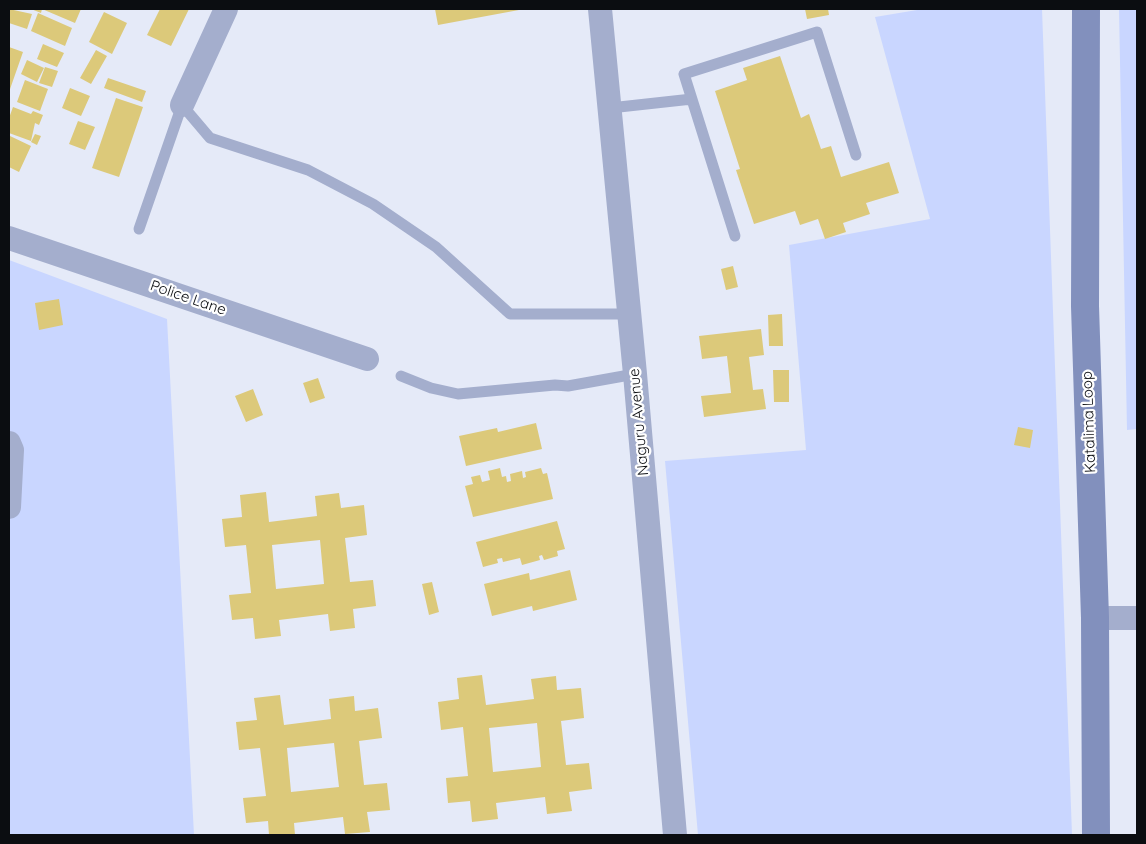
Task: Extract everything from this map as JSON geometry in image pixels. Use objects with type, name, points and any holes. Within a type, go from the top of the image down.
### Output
[{"type":"street","points":[[182,105],[226,9]]},
{"type":"street","name":"Naguru Avenue","points":[[600,9],[635,374],[674,835]]},
{"type":"street","name":"Katalima Loop","points":[[1086,9],[1085,306],[1096,618],[1096,835]]},
{"type":"street","name":"Police Lane","points":[[9,238],[367,359]]},
{"type":"street","points":[[9,443],[12,450],[9,507]]},
{"type":"street","points":[[1096,618],[1137,618]]},
{"type":"lane","points":[[735,236],[684,74],[817,32],[856,155]]},
{"type":"lane","points":[[610,108],[692,99]]},
{"type":"lane","points":[[139,229],[182,105]]},
{"type":"lane","points":[[182,105],[210,138],[308,170],[373,204],[436,247],[510,314],[629,314]]},
{"type":"lane","points":[[401,376],[431,388],[458,394],[555,385],[568,386],[635,374]]},
{"type":"shaded area","points":[[923,9],[1042,9],[1072,835],[698,835],[665,461],[806,450],[789,245],[930,219],[875,17]]},
{"type":"shaded area","points":[[1119,9],[1137,9],[1137,429],[1127,430]]},
{"type":"shaded area","points":[[9,260],[167,319],[194,835],[9,835]]},
{"type":"building","points":[[9,9],[32,14],[27,29],[9,23]]},
{"type":"building","points":[[31,9],[42,9],[41,13]]},
{"type":"building","points":[[42,9],[81,9],[75,23]]},
{"type":"building","points":[[160,9],[189,9],[171,46],[147,35]]},
{"type":"building","points":[[435,9],[519,9],[519,10],[438,25]]},
{"type":"building","points":[[805,9],[828,9],[829,15],[807,19]]},
{"type":"building","points":[[104,12],[127,23],[112,54],[89,42]]},
{"type":"building","points":[[38,13],[72,28],[65,46],[31,31]]},
{"type":"building","points":[[43,44],[64,53],[57,67],[37,59]]},
{"type":"building","points":[[9,47],[23,52],[9,92]]},
{"type":"building","points":[[96,50],[107,56],[91,84],[80,78]]},
{"type":"building","points":[[780,56],[801,118],[809,114],[821,149],[831,146],[841,177],[889,162],[899,193],[866,203],[870,214],[843,223],[846,232],[825,239],[818,219],[800,225],[795,211],[754,224],[736,170],[740,169],[715,91],[747,80],[743,68]]},
{"type":"building","points":[[27,60],[44,68],[37,82],[21,74]]},
{"type":"building","points":[[45,67],[58,71],[52,87],[39,83]]},
{"type":"building","points":[[108,78],[146,91],[142,102],[104,88]]},
{"type":"building","points":[[25,80],[48,89],[40,111],[17,102]]},
{"type":"building","points":[[70,88],[90,96],[81,116],[62,108]]},
{"type":"building","points":[[116,98],[143,107],[119,177],[92,168]]},
{"type":"building","points":[[13,107],[31,114],[33,111],[43,115],[39,125],[35,123],[31,141],[9,133],[9,118]]},
{"type":"building","points":[[78,121],[95,127],[85,150],[69,144]]},
{"type":"building","points":[[35,134],[41,136],[37,145],[31,142]]},
{"type":"building","points":[[10,136],[31,146],[19,172],[9,167]]},
{"type":"building","points":[[733,266],[738,287],[726,290],[721,269]]},
{"type":"building","points":[[59,299],[63,325],[39,330],[35,303]]},
{"type":"building","points":[[782,314],[783,346],[769,346],[768,315]]},
{"type":"building","points":[[761,329],[764,355],[749,357],[753,390],[763,389],[766,409],[704,417],[701,396],[731,393],[727,356],[702,359],[699,336]]},
{"type":"building","points":[[773,370],[789,370],[789,402],[774,402]]},
{"type":"building","points":[[318,378],[325,398],[310,403],[303,383]]},
{"type":"building","points":[[253,389],[263,415],[246,422],[235,396]]},
{"type":"building","points":[[536,423],[542,449],[466,466],[459,436],[497,428],[498,432]]},
{"type":"building","points":[[1018,427],[1033,430],[1030,448],[1014,445]]},
{"type":"building","points":[[500,468],[502,477],[506,476],[507,482],[511,481],[510,474],[522,471],[523,478],[526,477],[525,472],[541,468],[543,474],[547,473],[553,499],[473,517],[465,486],[473,484],[471,477],[480,475],[482,482],[490,480],[488,471]]},
{"type":"building","points":[[266,492],[269,522],[317,516],[315,496],[339,493],[341,508],[364,505],[367,535],[345,538],[350,582],[373,580],[376,606],[353,609],[355,628],[330,631],[328,614],[279,620],[281,636],[255,639],[253,618],[232,620],[229,595],[251,593],[246,545],[225,547],[222,519],[242,517],[240,495]],"holes":[[[320,540],[324,584],[276,589],[272,545]]]},
{"type":"building","points":[[557,521],[565,549],[557,551],[558,556],[544,560],[542,555],[539,556],[540,560],[522,565],[520,558],[503,562],[502,558],[497,559],[498,563],[483,567],[476,542]]},
{"type":"building","points":[[570,570],[577,600],[533,611],[532,606],[492,616],[484,584],[529,573],[530,580]]},
{"type":"building","points":[[432,582],[439,612],[429,615],[422,584]]},
{"type":"building","points":[[482,675],[486,705],[534,699],[531,679],[556,676],[557,690],[581,688],[584,718],[561,721],[566,765],[589,763],[592,789],[569,792],[572,811],[547,814],[545,797],[496,803],[498,819],[472,822],[470,801],[448,803],[446,778],[468,776],[463,727],[441,730],[438,702],[459,699],[457,678]],"holes":[[[537,723],[541,767],[493,772],[489,728]]]},
{"type":"building","points":[[280,695],[284,725],[331,719],[329,699],[354,696],[355,711],[378,708],[382,738],[359,741],[364,785],[387,783],[390,810],[367,812],[370,832],[345,834],[343,817],[294,823],[295,835],[269,835],[268,821],[246,823],[243,798],[266,796],[260,748],[239,750],[236,722],[257,720],[254,698]],"holes":[[[334,743],[339,787],[291,792],[287,748]]]}]
